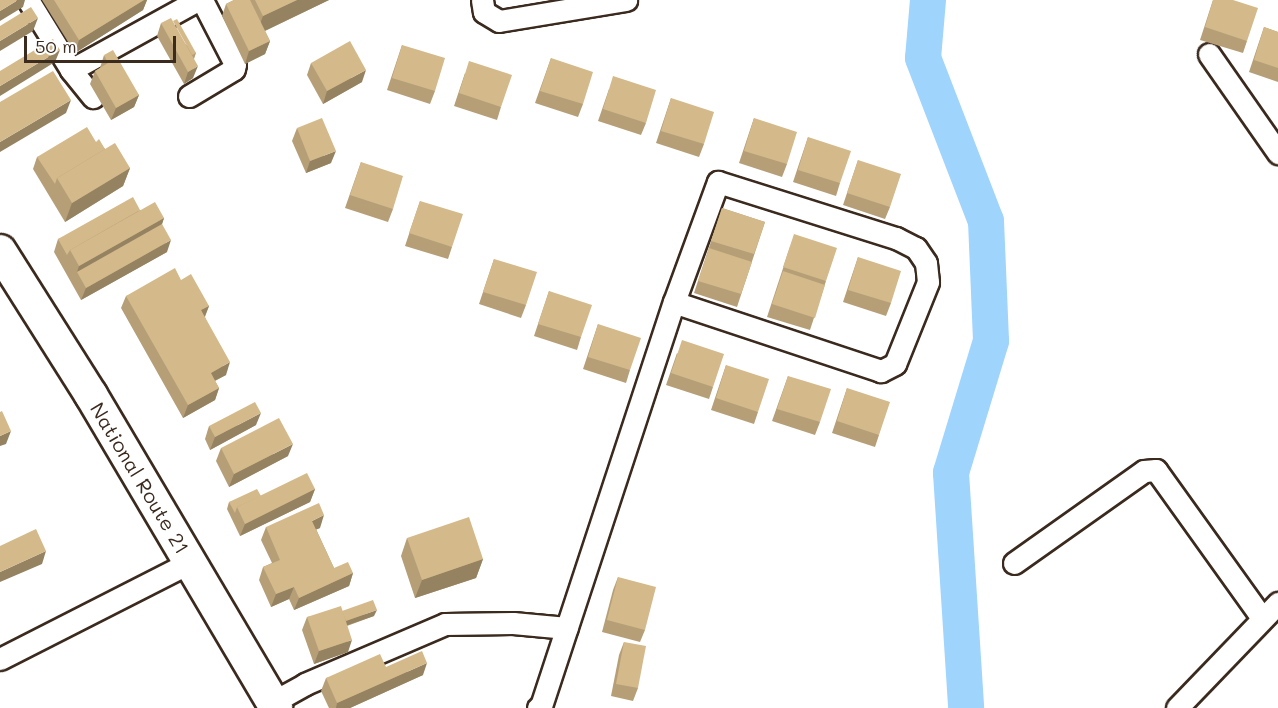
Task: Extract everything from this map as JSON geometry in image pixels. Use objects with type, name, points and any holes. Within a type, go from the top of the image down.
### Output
[{"type":"highway","name":"National Route 21","points":[[0,251],[91,394],[274,705]]},
{"type":"street","points":[[28,0],[71,70],[93,97]]},
{"type":"street","points":[[71,70],[200,0],[235,64],[234,69],[189,96]]},
{"type":"street","points":[[482,0],[484,12],[499,21],[626,0]]},
{"type":"street","points":[[1209,54],[1278,153]]},
{"type":"street","points":[[538,708],[567,628],[674,303],[718,182],[896,238],[916,248],[926,263],[928,282],[895,364],[881,371],[674,303]]},
{"type":"street","points":[[1014,563],[1144,471],[1156,470],[1262,618]]},
{"type":"street","points":[[0,659],[190,562]]},
{"type":"street","points":[[1177,708],[1278,603]]},
{"type":"street","points":[[274,705],[305,684],[445,624],[513,623],[567,628]]},
{"type":"building","points":[[0,0],[18,0],[0,11]]},
{"type":"building","points":[[54,0],[144,0],[79,40]]},
{"type":"building","points":[[234,0],[250,0],[270,41],[249,51],[226,4]]},
{"type":"building","points":[[255,0],[297,0],[263,16]]},
{"type":"building","points":[[1213,0],[1233,0],[1258,8],[1247,41],[1205,27]]},
{"type":"building","points":[[31,7],[38,18],[0,41],[0,26]]},
{"type":"building","points":[[171,18],[198,66],[188,72],[161,23]]},
{"type":"building","points":[[177,19],[196,53],[192,55],[173,21]]},
{"type":"building","points":[[1264,27],[1278,32],[1278,68],[1254,60]]},
{"type":"building","points":[[53,39],[60,50],[0,86],[0,71]]},
{"type":"building","points":[[350,41],[366,70],[327,91],[311,63]]},
{"type":"building","points":[[402,45],[445,58],[435,91],[392,78]]},
{"type":"building","points":[[113,50],[139,95],[116,108],[95,71],[108,63],[104,55]]},
{"type":"building","points":[[551,58],[593,72],[583,104],[540,91]]},
{"type":"building","points":[[469,61],[512,75],[501,107],[459,93]]},
{"type":"building","points":[[53,71],[71,100],[0,142],[0,102]]},
{"type":"building","points":[[613,76],[656,90],[646,123],[603,109]]},
{"type":"building","points":[[671,98],[714,112],[704,144],[661,131]]},
{"type":"building","points":[[322,118],[336,151],[310,161],[297,128]]},
{"type":"building","points":[[754,118],[797,132],[787,164],[744,151]]},
{"type":"building","points":[[87,127],[96,142],[99,139],[105,149],[57,178],[55,184],[37,157]]},
{"type":"building","points":[[808,137],[851,151],[840,183],[798,170]]},
{"type":"building","points":[[115,143],[130,168],[72,203],[57,178]]},
{"type":"building","points":[[858,160],[901,174],[890,207],[847,193]]},
{"type":"building","points":[[361,162],[403,176],[393,209],[350,195]]},
{"type":"building","points":[[133,197],[140,210],[70,250],[67,255],[58,239]]},
{"type":"building","points":[[420,201],[463,214],[452,247],[409,233]]},
{"type":"building","points":[[155,202],[164,218],[79,266],[70,250]]},
{"type":"building","points":[[722,208],[765,222],[754,254],[711,241]]},
{"type":"building","points":[[162,224],[171,240],[86,288],[77,272]]},
{"type":"building","points":[[794,234],[837,248],[826,281],[783,267]]},
{"type":"building","points":[[709,248],[752,262],[741,294],[698,281]]},
{"type":"building","points":[[858,257],[901,271],[891,303],[848,290]]},
{"type":"building","points":[[494,259],[537,272],[526,305],[483,292]]},
{"type":"building","points":[[175,268],[181,280],[191,274],[209,306],[201,310],[230,362],[211,373],[219,388],[188,405],[126,296]]},
{"type":"building","points":[[783,271],[825,285],[815,318],[772,304]]},
{"type":"building","points":[[549,291],[592,305],[581,337],[538,324]]},
{"type":"building","points":[[598,324],[641,338],[630,370],[588,357]]},
{"type":"building","points":[[682,340],[724,354],[713,387],[671,373]]},
{"type":"building","points":[[726,365],[769,379],[758,412],[716,398]]},
{"type":"building","points":[[788,376],[831,389],[820,422],[777,409]]},
{"type":"building","points":[[847,388],[890,402],[879,435],[837,421]]},
{"type":"building","points":[[255,402],[261,413],[215,437],[209,426]]},
{"type":"building","points":[[2,411],[11,431],[0,436],[0,412]]},
{"type":"building","points":[[279,418],[293,444],[234,474],[221,448]]},
{"type":"building","points":[[307,473],[315,489],[245,524],[237,507]]},
{"type":"building","points":[[257,489],[261,496],[237,507],[235,513],[229,502]]},
{"type":"building","points":[[319,503],[324,515],[312,521],[334,568],[348,562],[353,573],[299,598],[294,587],[276,594],[263,567],[280,560],[266,527]]},
{"type":"building","points":[[469,517],[483,559],[422,580],[407,538]]},
{"type":"building","points":[[36,529],[46,551],[0,572],[0,546]]},
{"type":"building","points":[[618,577],[656,587],[645,630],[607,620]]},
{"type":"building","points":[[373,600],[377,610],[346,621],[342,611]]},
{"type":"building","points":[[341,606],[352,640],[319,651],[307,617]]},
{"type":"building","points":[[624,642],[646,646],[638,688],[616,684]]},
{"type":"building","points":[[422,651],[427,663],[337,703],[326,678],[380,654],[386,667]]},
{"type":"waterway","points":[[928,0],[923,58],[986,221],[991,341],[951,473],[966,708]]}]
